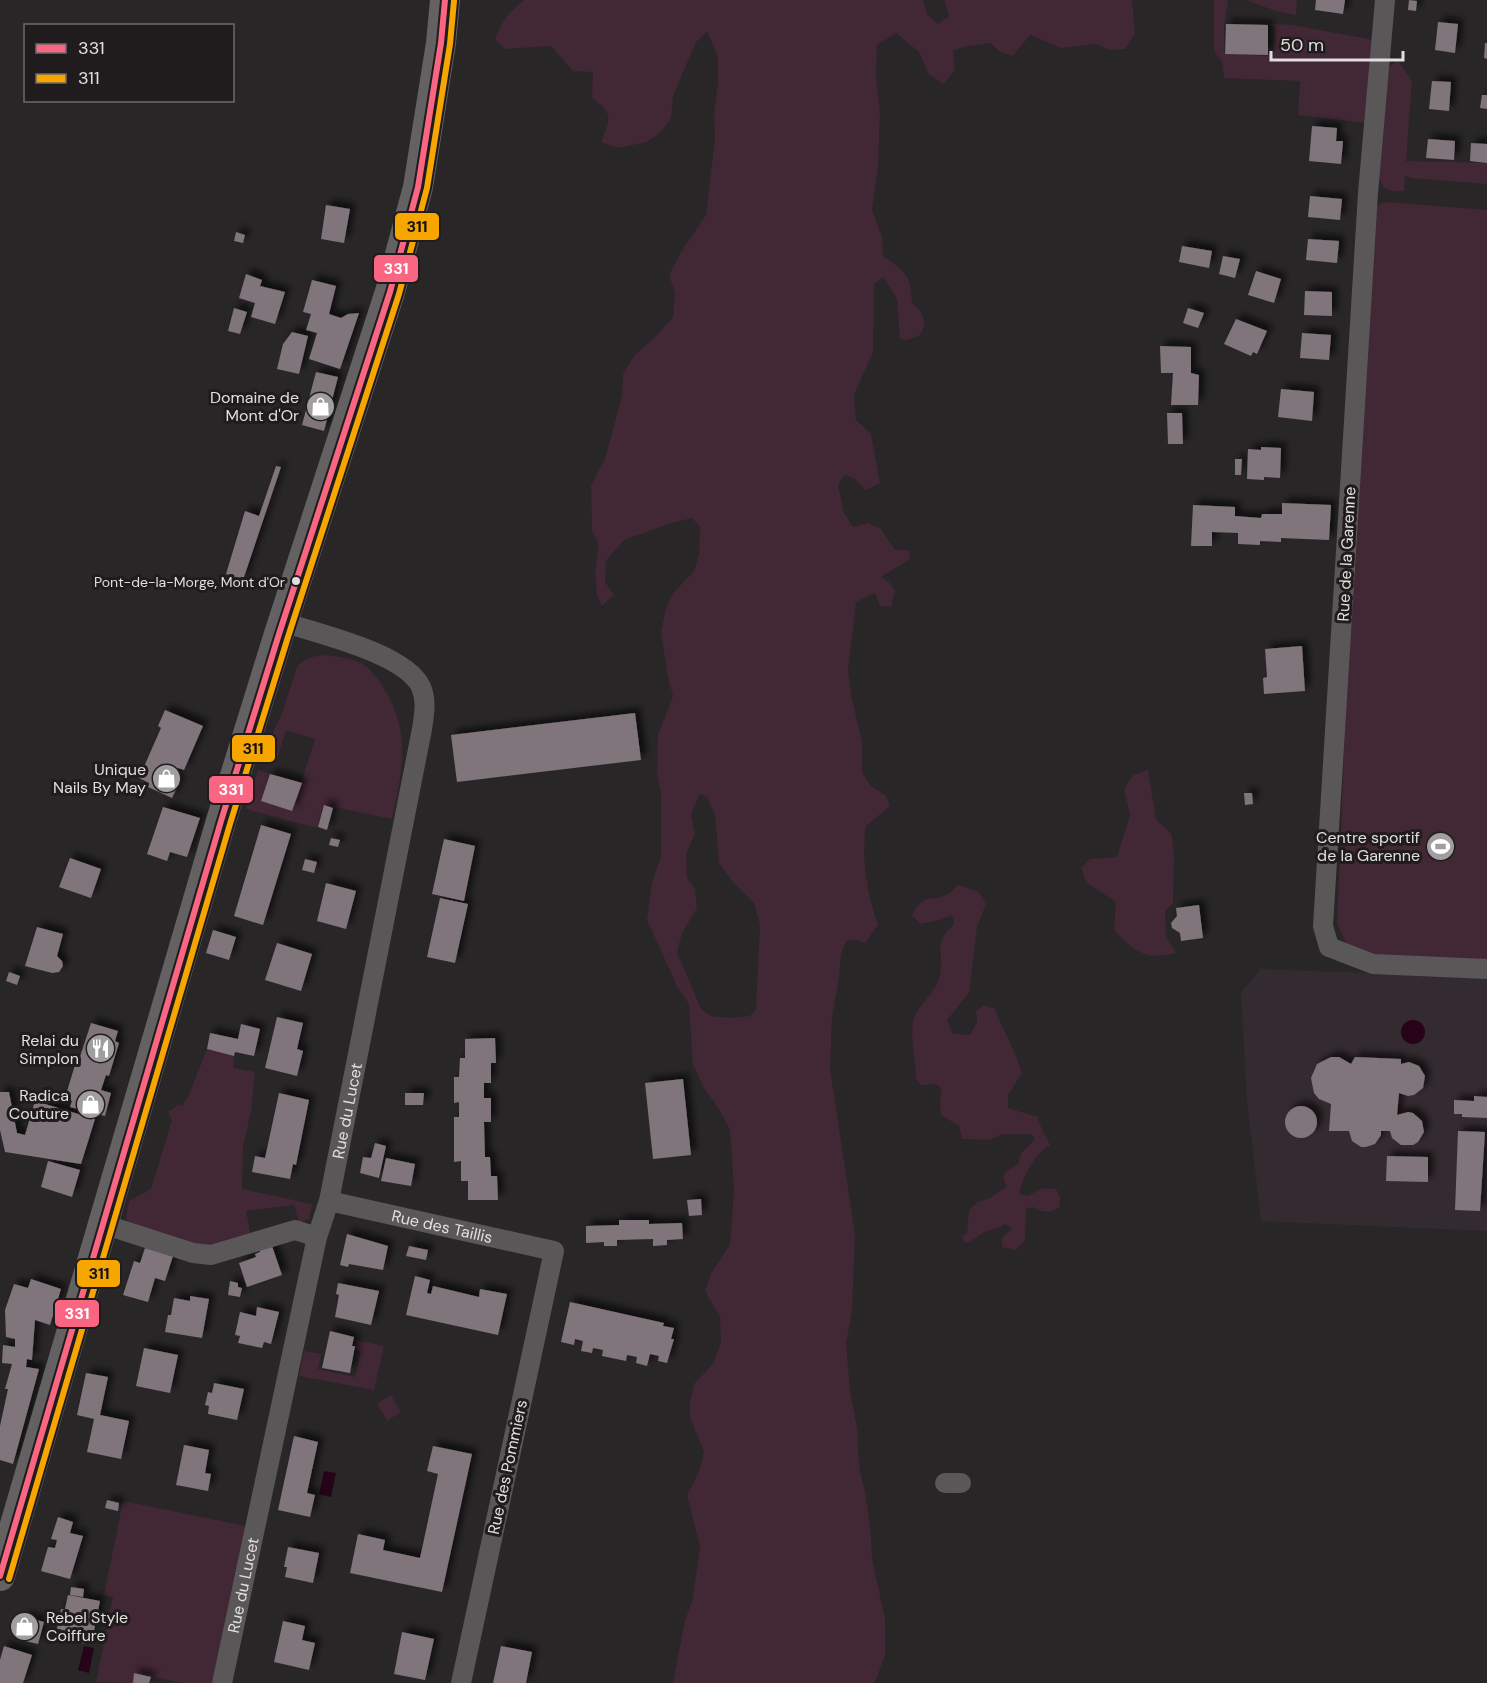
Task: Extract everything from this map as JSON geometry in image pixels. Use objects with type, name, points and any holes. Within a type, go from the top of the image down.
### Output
[{"type":"main road","points":[[0,1576],[209,862],[283,622],[372,354],[418,187],[441,43],[445,0]]},
{"type":"street","name":"Rue de la Garenne","points":[[1385,0],[1368,193],[1323,926],[1329,946],[1373,964],[1487,969]]},
{"type":"street","name":"Rue du Lucet","points":[[222,1683],[317,1237],[329,1201],[425,705],[421,688],[412,675],[388,659],[371,651],[283,622]]},
{"type":"street","name":"Rue des Taillis","points":[[329,1201],[554,1251]]},
{"type":"street","points":[[103,1224],[193,1253],[211,1255],[295,1230],[317,1237]]},
{"type":"street","name":"Rue des Pommiers","points":[[461,1683],[554,1251]]},
{"type":"shaded area","points":[[524,0],[923,0],[927,15],[938,24],[949,16],[944,0],[1132,0],[1135,34],[1125,49],[1110,50],[1096,44],[1061,48],[1030,35],[1013,56],[1000,52],[991,43],[963,47],[953,51],[955,69],[944,84],[929,75],[919,52],[896,33],[877,45],[876,77],[880,112],[878,167],[872,210],[882,237],[883,256],[905,274],[910,285],[912,303],[921,311],[925,325],[920,335],[907,340],[900,339],[897,299],[883,277],[874,284],[873,352],[854,395],[856,420],[871,434],[880,483],[866,490],[854,478],[844,475],[838,485],[844,513],[853,527],[868,523],[880,528],[895,550],[909,550],[910,559],[881,577],[888,581],[895,591],[891,607],[880,606],[875,593],[856,602],[848,671],[862,741],[862,772],[870,785],[886,796],[890,806],[866,826],[864,851],[866,876],[878,925],[865,943],[857,940],[846,941],[841,954],[832,1017],[830,1069],[855,1234],[852,1312],[846,1344],[850,1390],[857,1428],[859,1467],[871,1533],[872,1559],[885,1619],[885,1655],[873,1683],[673,1683],[685,1620],[692,1602],[700,1547],[687,1495],[699,1472],[704,1452],[690,1417],[690,1402],[694,1384],[713,1364],[721,1343],[720,1316],[705,1291],[711,1274],[730,1244],[734,1191],[730,1130],[704,1088],[693,1065],[689,1004],[677,986],[647,920],[652,882],[661,857],[661,794],[657,773],[658,735],[673,696],[661,632],[666,608],[674,592],[694,571],[699,554],[700,527],[692,518],[624,540],[606,561],[605,582],[614,595],[602,606],[597,595],[595,572],[599,545],[592,531],[591,485],[605,459],[622,395],[623,374],[635,355],[673,317],[675,293],[669,275],[681,252],[706,215],[715,138],[714,115],[718,56],[707,32],[696,42],[673,96],[671,118],[660,133],[647,142],[618,148],[601,142],[608,117],[604,108],[592,98],[593,72],[573,71],[551,46],[505,49],[495,40],[510,13]],"holes":[[[700,794],[707,797],[715,814],[719,863],[733,882],[754,903],[760,925],[756,1009],[750,1016],[732,1018],[711,1016],[701,1009],[677,952],[682,933],[697,908],[695,889],[687,877],[686,854],[695,834],[691,814]]]},
{"type":"shaded area","points":[[1214,0],[1228,0],[1224,29],[1224,53],[1268,56],[1269,53],[1274,53],[1275,28],[1269,25],[1236,23],[1237,21],[1292,25],[1374,40],[1367,123],[1298,115],[1300,81],[1224,78],[1222,62],[1214,51]]},
{"type":"shaded area","points":[[1245,0],[1297,0],[1296,15],[1276,11]]},
{"type":"shaded area","points":[[1398,61],[1412,81],[1406,161],[1487,163],[1487,184],[1405,176],[1404,191],[1384,188],[1376,172],[1385,74],[1390,66]]},
{"type":"shaded area","points":[[1381,203],[1487,210],[1487,963],[1371,960],[1348,948],[1337,923],[1348,654],[1374,209]]},
{"type":"shaded area","points":[[327,655],[355,660],[366,666],[380,682],[393,705],[401,737],[402,753],[399,785],[392,819],[324,805],[317,828],[246,809],[258,770],[270,774],[261,801],[292,811],[315,739],[286,730],[277,760],[262,756],[282,713],[297,667],[310,658]]},
{"type":"shaded area","points":[[1148,770],[1156,819],[1172,835],[1174,856],[1173,903],[1165,911],[1166,937],[1176,953],[1156,956],[1134,949],[1114,930],[1116,902],[1087,883],[1081,868],[1090,859],[1117,857],[1130,815],[1124,789],[1133,775]]},
{"type":"shaded area","points":[[958,885],[979,892],[986,904],[977,927],[969,993],[947,1020],[953,1034],[970,1035],[977,1022],[976,1011],[984,1005],[995,1009],[1022,1073],[1008,1095],[1008,1108],[1038,1117],[1050,1145],[1030,1166],[1019,1193],[1027,1196],[1043,1188],[1056,1189],[1060,1197],[1059,1208],[1055,1210],[1046,1212],[1033,1207],[1026,1209],[1025,1240],[1016,1250],[1002,1247],[1002,1238],[1012,1228],[1005,1224],[965,1243],[962,1237],[967,1233],[969,1210],[978,1202],[990,1198],[1007,1186],[1004,1173],[1019,1163],[1022,1152],[1035,1138],[1030,1134],[1003,1134],[989,1140],[962,1139],[959,1126],[941,1115],[942,1089],[936,1084],[921,1085],[916,1079],[913,1023],[918,1010],[938,981],[941,967],[941,943],[947,931],[954,924],[952,915],[920,924],[912,915],[924,900],[946,895]]},
{"type":"shaded area","points":[[1261,969],[1487,978],[1487,1231],[1261,1221],[1247,1100],[1241,992]]},
{"type":"shaded area","points":[[1413,1020],[1422,1023],[1425,1032],[1422,1041],[1413,1044],[1404,1041],[1401,1032],[1404,1023]]},
{"type":"shaded area","points":[[207,1049],[234,1056],[233,1068],[255,1072],[251,1111],[243,1147],[242,1189],[312,1204],[309,1219],[299,1223],[294,1205],[246,1211],[251,1236],[203,1248],[128,1223],[126,1218],[129,1201],[151,1189],[172,1120],[168,1112],[178,1105],[182,1106],[188,1097]]},
{"type":"shaded area","points":[[356,1340],[384,1346],[374,1390],[299,1376],[304,1351],[321,1354],[318,1369],[355,1377],[361,1351],[354,1349]]},
{"type":"shaded area","points":[[391,1395],[401,1412],[387,1421],[377,1403]]},
{"type":"shaded area","points":[[324,1471],[336,1473],[331,1497],[319,1494]]},
{"type":"shaded area","points":[[123,1501],[246,1526],[212,1683],[182,1683],[135,1673],[133,1683],[96,1682],[113,1597],[104,1595]]},
{"type":"shaded area","points":[[84,1646],[94,1648],[89,1673],[78,1670]]},
{"type":"building","points":[[1316,0],[1345,0],[1343,14],[1315,10]]},
{"type":"building","points":[[1409,0],[1417,1],[1416,11],[1408,10]]},
{"type":"building","points":[[1438,22],[1458,24],[1455,53],[1435,50]]},
{"type":"building","points":[[1226,24],[1268,25],[1268,55],[1225,54]]},
{"type":"building","points":[[1485,43],[1487,43],[1487,59],[1484,58]]},
{"type":"building","points":[[1432,81],[1451,82],[1449,111],[1429,109]]},
{"type":"building","points":[[1482,95],[1487,95],[1487,109],[1480,108]]},
{"type":"building","points":[[1312,126],[1337,128],[1336,141],[1343,141],[1341,164],[1309,161]]},
{"type":"building","points":[[1428,139],[1455,141],[1454,160],[1426,158]]},
{"type":"building","points":[[1471,143],[1487,144],[1487,163],[1470,161]]},
{"type":"building","points":[[1310,196],[1342,199],[1340,220],[1308,217]]},
{"type":"building","points":[[326,205],[350,209],[344,243],[321,239]]},
{"type":"building","points":[[236,232],[245,235],[243,243],[234,241]]},
{"type":"building","points":[[1308,239],[1339,241],[1337,263],[1306,260]]},
{"type":"building","points":[[1182,246],[1212,251],[1209,268],[1179,262]]},
{"type":"building","points":[[1223,256],[1240,259],[1235,278],[1219,274]]},
{"type":"building","points":[[1256,271],[1281,279],[1274,303],[1248,295]]},
{"type":"building","points":[[246,274],[262,280],[260,286],[285,292],[275,324],[251,317],[255,303],[239,298]]},
{"type":"building","points":[[312,280],[336,286],[329,314],[341,318],[348,314],[359,313],[340,369],[309,359],[317,333],[306,330],[311,314],[303,312]]},
{"type":"building","points":[[1305,291],[1332,292],[1332,316],[1304,315]]},
{"type":"building","points":[[234,308],[247,312],[240,334],[228,331]]},
{"type":"building","points":[[1188,308],[1204,313],[1198,328],[1183,323]]},
{"type":"building","points":[[1236,319],[1267,331],[1257,354],[1253,352],[1251,356],[1224,344]]},
{"type":"building","points":[[292,332],[308,336],[299,374],[277,369],[283,344]]},
{"type":"building","points":[[1302,333],[1331,335],[1329,360],[1300,358]]},
{"type":"building","points":[[1160,346],[1191,347],[1191,373],[1199,375],[1198,405],[1171,405],[1173,373],[1161,373]]},
{"type":"building","points":[[316,372],[338,377],[324,431],[302,425]]},
{"type":"building","points":[[1281,389],[1314,392],[1312,421],[1278,417]]},
{"type":"building","points":[[1167,413],[1182,413],[1183,444],[1168,444]]},
{"type":"building","points":[[1261,447],[1281,448],[1280,478],[1247,479],[1248,449],[1261,450]]},
{"type":"building","points":[[1235,459],[1242,459],[1241,475],[1235,475]]},
{"type":"building","points":[[276,466],[281,467],[243,580],[226,574],[245,511],[259,516]]},
{"type":"building","points":[[1282,503],[1331,505],[1329,540],[1281,538],[1281,542],[1260,541],[1260,545],[1238,544],[1238,533],[1212,532],[1212,546],[1191,546],[1193,505],[1235,507],[1235,516],[1261,518],[1262,514],[1282,514]]},
{"type":"building","points":[[1302,646],[1305,691],[1264,694],[1263,678],[1267,677],[1265,649]]},
{"type":"building","points":[[165,710],[203,726],[184,770],[178,768],[174,778],[180,781],[172,798],[148,787],[149,783],[139,778],[161,728],[158,726]]},
{"type":"building","points":[[635,713],[641,760],[457,782],[451,735]]},
{"type":"building","points":[[270,774],[302,783],[292,811],[261,801]]},
{"type":"building","points":[[1244,793],[1252,793],[1253,804],[1245,805]]},
{"type":"building","points":[[324,805],[333,808],[327,830],[318,827]]},
{"type":"building","points":[[163,807],[200,818],[187,857],[170,852],[167,861],[147,854]]},
{"type":"building","points":[[261,825],[291,834],[263,925],[234,916]]},
{"type":"building","points":[[331,838],[340,840],[338,847],[329,845]]},
{"type":"building","points":[[444,839],[475,846],[464,901],[432,894]]},
{"type":"building","points":[[70,858],[101,869],[91,898],[59,887]]},
{"type":"building","points":[[305,859],[317,862],[314,873],[302,870]]},
{"type":"building","points":[[326,883],[356,891],[346,929],[317,921]]},
{"type":"building","points":[[440,898],[468,904],[455,963],[427,957]]},
{"type":"building","points":[[1199,905],[1203,938],[1181,941],[1180,933],[1172,928],[1171,923],[1177,916],[1176,908]]},
{"type":"building","points":[[37,927],[63,934],[57,956],[63,966],[59,972],[52,973],[25,966]]},
{"type":"building","points":[[213,930],[236,937],[229,960],[206,953]]},
{"type":"building","points":[[277,943],[312,954],[301,991],[265,980]]},
{"type":"building","points":[[9,972],[20,976],[17,985],[6,981]]},
{"type":"building","points":[[277,1017],[303,1023],[297,1049],[303,1051],[297,1076],[265,1068]]},
{"type":"building","points":[[91,1023],[118,1031],[115,1041],[119,1043],[109,1076],[106,1075],[101,1090],[111,1093],[105,1116],[70,1107],[72,1101],[65,1098]]},
{"type":"building","points":[[241,1024],[260,1029],[254,1056],[235,1052],[234,1056],[207,1049],[210,1033],[238,1039]]},
{"type":"building","points":[[495,1038],[496,1063],[491,1063],[491,1083],[484,1083],[484,1098],[491,1098],[491,1122],[484,1122],[485,1157],[490,1157],[491,1176],[497,1176],[498,1200],[468,1200],[468,1181],[461,1181],[461,1161],[454,1162],[454,1117],[459,1117],[459,1102],[454,1103],[454,1077],[459,1077],[460,1058],[465,1058],[465,1039]]},
{"type":"building","points":[[1331,1057],[1339,1057],[1351,1064],[1355,1057],[1401,1059],[1401,1064],[1409,1062],[1419,1066],[1425,1076],[1423,1088],[1414,1095],[1399,1093],[1397,1115],[1413,1113],[1422,1121],[1424,1132],[1418,1142],[1413,1145],[1401,1145],[1392,1138],[1390,1131],[1381,1131],[1375,1144],[1361,1147],[1352,1141],[1349,1131],[1329,1131],[1331,1104],[1319,1099],[1314,1093],[1311,1078],[1317,1064]]},
{"type":"building","points":[[683,1079],[691,1155],[653,1159],[645,1083]]},
{"type":"building","points":[[0,1092],[9,1092],[17,1133],[25,1135],[35,1101],[95,1119],[81,1164],[5,1152],[0,1130]]},
{"type":"building","points":[[279,1093],[309,1100],[296,1165],[293,1164],[290,1179],[252,1172],[255,1156],[265,1158]]},
{"type":"building","points":[[405,1093],[424,1093],[423,1105],[405,1105]]},
{"type":"building","points":[[1474,1096],[1487,1097],[1487,1118],[1462,1117],[1462,1114],[1454,1114],[1454,1100],[1474,1101]]},
{"type":"building","points":[[1301,1106],[1312,1111],[1317,1122],[1312,1133],[1301,1138],[1290,1133],[1285,1122],[1290,1111]]},
{"type":"building","points":[[1458,1131],[1485,1132],[1480,1211],[1455,1210]]},
{"type":"building","points":[[375,1143],[386,1146],[379,1178],[360,1173],[363,1157],[371,1158]]},
{"type":"building","points":[[1387,1156],[1428,1157],[1428,1182],[1386,1181]]},
{"type":"building","points":[[386,1158],[415,1164],[411,1186],[381,1181]]},
{"type":"building","points":[[48,1161],[80,1170],[72,1197],[41,1187]]},
{"type":"building","points":[[701,1199],[702,1215],[689,1216],[687,1200]]},
{"type":"building","points":[[619,1220],[649,1220],[649,1224],[682,1223],[683,1239],[667,1240],[667,1245],[653,1246],[653,1239],[617,1240],[617,1246],[604,1246],[604,1242],[586,1243],[586,1226],[619,1225]]},
{"type":"building","points":[[347,1234],[388,1246],[383,1270],[349,1264],[348,1267],[340,1265]]},
{"type":"building","points":[[272,1246],[282,1275],[247,1287],[239,1263],[256,1257],[255,1254],[260,1250]]},
{"type":"building","points":[[409,1246],[428,1250],[426,1260],[406,1256]]},
{"type":"building","points":[[145,1248],[173,1256],[165,1281],[155,1278],[148,1302],[123,1295],[134,1261],[140,1263]]},
{"type":"building","points":[[415,1276],[430,1280],[427,1293],[431,1294],[433,1286],[479,1297],[480,1289],[507,1294],[498,1335],[406,1315]]},
{"type":"building","points":[[31,1279],[61,1289],[50,1325],[35,1320],[32,1360],[27,1359],[26,1367],[39,1369],[13,1464],[0,1460],[0,1426],[8,1389],[5,1389],[12,1364],[2,1363],[3,1345],[15,1347],[15,1339],[6,1337],[5,1310],[14,1284],[28,1288]]},
{"type":"building","points":[[230,1281],[238,1283],[238,1287],[242,1288],[240,1297],[228,1295]]},
{"type":"building","points":[[338,1283],[379,1291],[371,1325],[335,1317],[339,1295],[336,1294]]},
{"type":"building","points":[[190,1296],[209,1299],[202,1338],[165,1332],[174,1298],[190,1301]]},
{"type":"building","points":[[570,1302],[664,1323],[663,1326],[674,1328],[671,1339],[674,1339],[667,1363],[658,1361],[659,1356],[650,1354],[647,1366],[636,1363],[637,1357],[627,1355],[626,1361],[602,1356],[603,1350],[593,1348],[592,1353],[581,1351],[583,1341],[575,1339],[574,1345],[561,1342]]},
{"type":"building","points":[[257,1307],[279,1312],[271,1344],[264,1342],[262,1348],[238,1343],[240,1336],[235,1335],[240,1312],[256,1316]]},
{"type":"building","points":[[330,1331],[354,1337],[352,1346],[355,1346],[350,1373],[322,1368]]},
{"type":"building","points":[[144,1348],[178,1355],[170,1393],[136,1386]]},
{"type":"building","points":[[86,1373],[108,1377],[100,1415],[129,1421],[121,1459],[87,1452],[94,1419],[77,1415]]},
{"type":"building","points":[[214,1383],[244,1389],[237,1420],[208,1414],[209,1406],[205,1405],[208,1392],[212,1393]]},
{"type":"building","points":[[294,1436],[318,1442],[307,1493],[315,1495],[310,1517],[278,1510]]},
{"type":"building","points":[[184,1445],[209,1450],[205,1473],[211,1474],[208,1491],[176,1485]]},
{"type":"building","points":[[433,1446],[472,1454],[442,1592],[350,1573],[358,1534],[385,1540],[383,1550],[420,1558],[438,1474],[427,1471]]},
{"type":"building","points":[[107,1500],[119,1503],[118,1511],[105,1508]]},
{"type":"building","points":[[58,1517],[73,1522],[70,1533],[83,1536],[70,1579],[41,1571],[48,1547],[55,1548],[57,1540],[51,1539]]},
{"type":"building","points":[[288,1547],[319,1553],[313,1583],[285,1577],[287,1567],[284,1567]]},
{"type":"building","points":[[71,1587],[84,1589],[83,1597],[70,1595]]},
{"type":"building","points":[[68,1595],[100,1601],[94,1631],[88,1635],[86,1644],[59,1639],[61,1629],[57,1629],[61,1609],[65,1609]]},
{"type":"building","points":[[23,1616],[44,1622],[38,1644],[17,1639]]},
{"type":"building","points":[[283,1621],[305,1626],[302,1640],[315,1643],[309,1670],[274,1662]]},
{"type":"building","points":[[402,1632],[434,1639],[425,1680],[394,1674]]},
{"type":"building","points":[[4,1646],[32,1655],[23,1683],[0,1683],[0,1660]]},
{"type":"building","points":[[501,1646],[532,1652],[526,1683],[493,1683]]},
{"type":"building","points":[[134,1673],[151,1677],[149,1683],[133,1683]]},
{"type":"transit line","name":"331","points":[[0,1576],[221,821],[390,292],[418,187],[441,43],[445,0]]},
{"type":"transit line","name":"311","points":[[9,1579],[230,824],[399,294],[427,188],[450,44],[454,1]]},
{"type":"place","name":"Domaine de Mont d'Or","points":[[320,406]]},
{"type":"place","name":"Pont-de-la-Morge, Mont d'Or","points":[[296,581]]},
{"type":"place","name":"Unique Nails By May","points":[[167,778]]},
{"type":"place","name":"Centre sportif de la Garenne","points":[[1441,846]]},
{"type":"place","name":"Relai du Simplon","points":[[100,1049]]},
{"type":"place","name":"Radica Couture","points":[[90,1104]]},
{"type":"place","name":"Rebel Style Coiffure","points":[[25,1626]]}]
